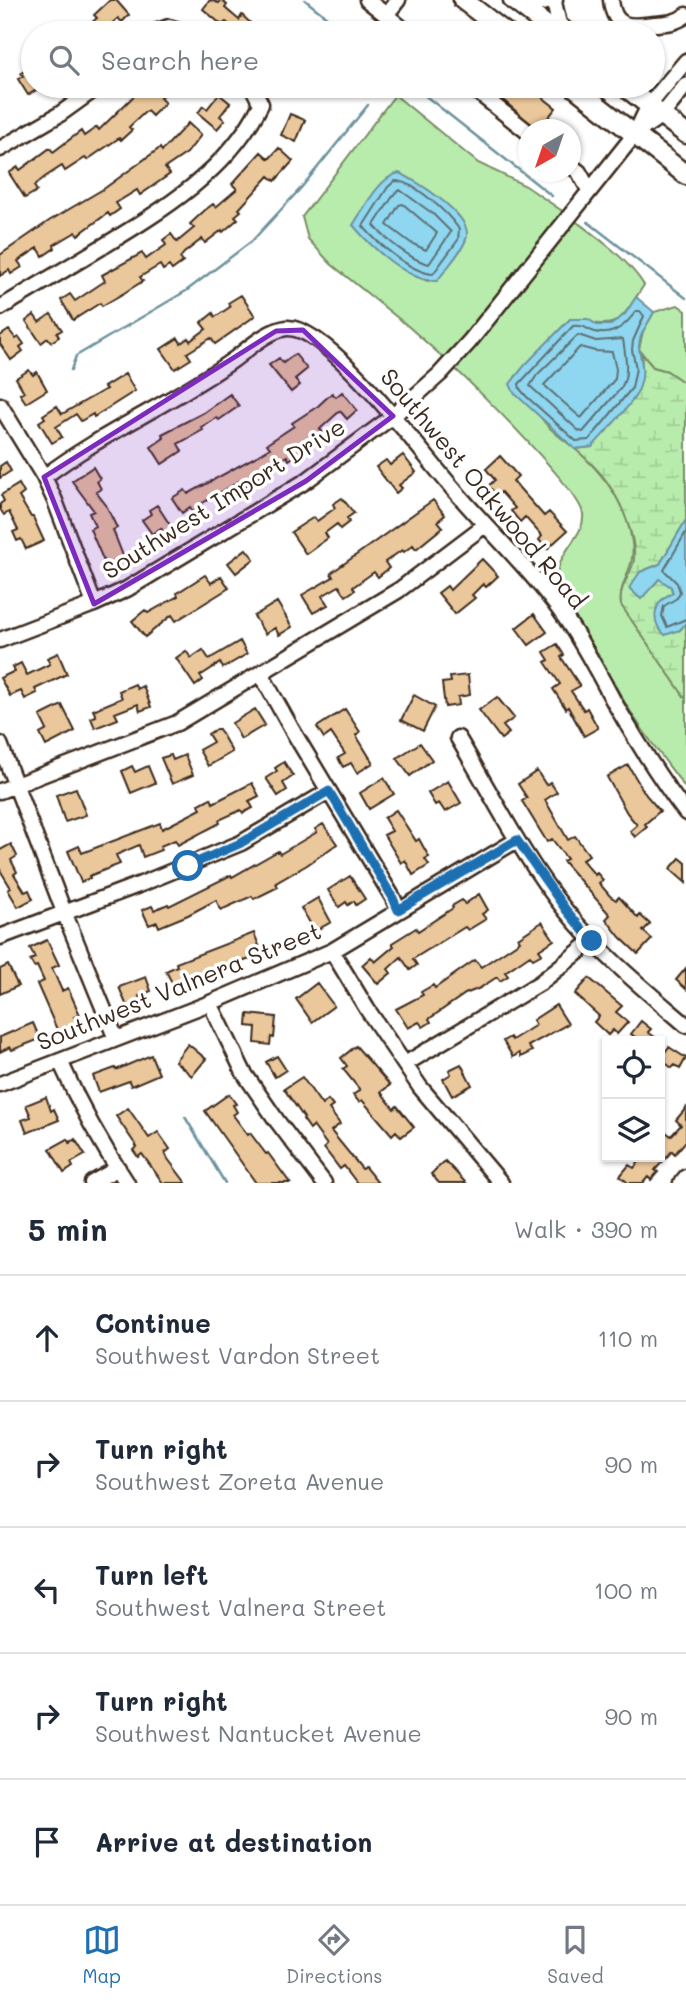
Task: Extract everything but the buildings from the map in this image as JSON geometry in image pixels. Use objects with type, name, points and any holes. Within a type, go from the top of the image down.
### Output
[{"type":"main road","points":[[463,0],[490,21]]},
{"type":"main road","points":[[514,1],[540,21]]},
{"type":"main road","points":[[588,98],[686,175]]},
{"type":"main road","points":[[640,98],[686,134]]},
{"type":"street","points":[[367,0],[393,21]]},
{"type":"street","points":[[386,15],[398,0]]},
{"type":"street","points":[[611,0],[612,11],[620,21]]},
{"type":"street","points":[[514,1],[555,1],[558,21]]},
{"type":"street","points":[[665,23],[675,22],[686,15]]},
{"type":"street","name":"Southwest Import Drive","points":[[665,94],[686,61]]},
{"type":"street","name":"Southwest Import Drive","points":[[655,110],[686,85]]},
{"type":"street","points":[[0,149],[82,98]]},
{"type":"street","points":[[0,308],[158,213],[204,176],[251,125],[261,104],[258,98]]},
{"type":"street","points":[[485,98],[518,124]]},
{"type":"street","name":"Southwest Import Drive","points":[[0,640],[127,589],[306,481],[393,416],[440,374],[470,341],[663,98]]},
{"type":"street","points":[[581,171],[600,176]]},
{"type":"street","points":[[581,178],[589,190]]},
{"type":"street","name":"Southwest Oakwood Road","points":[[44,477],[79,453],[219,370],[276,331],[288,328],[303,330],[354,373],[547,594],[567,621],[649,760],[686,813]]},
{"type":"street","points":[[0,405],[44,477],[94,604]]},
{"type":"street","points":[[0,791],[177,723],[399,590],[485,525]]},
{"type":"street","points":[[261,674],[398,910]]},
{"type":"street","points":[[458,738],[517,840],[558,901],[592,941],[686,1025]]},
{"type":"street","points":[[0,744],[116,1039]]},
{"type":"street","points":[[0,937],[241,843],[329,791]]},
{"type":"street","name":"Southwest Valnera Street","points":[[0,1084],[210,1003],[332,951],[517,840]]},
{"type":"street","points":[[405,1064],[540,983],[592,941]]},
{"type":"street","points":[[332,951],[419,1087],[501,1183]]},
{"type":"street","points":[[210,1003],[244,1073],[324,1183]]},
{"type":"street","points":[[60,1061],[72,1091],[127,1183]]},
{"type":"street","points":[[92,1183],[118,1168]]},
{"type":"street","points":[[681,1183],[686,1177]]},
{"type":"highlighted area","points":[[303,330],[393,416],[306,481],[94,604],[44,477],[276,331]]},
{"type":"green space","points":[[393,98],[399,98],[478,163],[526,186],[565,213],[446,360],[331,264],[308,239],[302,217]],"holes":[[[442,201],[465,227],[464,241],[428,281],[396,264]]]},
{"type":"green space","points":[[573,219],[621,257],[644,285],[628,309],[616,321],[599,324],[570,319],[515,377],[545,423],[597,470],[626,516],[633,553],[622,589],[621,605],[686,699],[686,789],[631,712],[562,601],[557,580],[558,568],[582,523],[583,514],[578,502],[526,439],[453,367]]},
{"type":"green space","points":[[678,305],[686,311],[686,384],[667,371],[653,367],[639,349],[643,331],[654,312]]},
{"type":"green space","points":[[642,354],[653,367],[667,371],[686,384],[686,520],[660,564],[640,572],[641,598],[660,578],[671,587],[680,630],[686,623],[686,699],[621,605],[623,588],[633,564],[631,534],[619,502],[609,485],[594,466],[575,449],[592,447],[634,398],[640,382]]},
{"type":"water","points":[[399,173],[451,208],[465,227],[466,240],[437,281],[402,269],[353,225],[379,187]]},
{"type":"water","points":[[636,297],[654,312],[639,343],[642,371],[640,386],[626,409],[592,447],[575,449],[514,393],[510,384],[570,319],[588,319],[597,325],[611,325],[625,314]]},
{"type":"water","points":[[686,520],[686,623],[680,630],[665,635],[655,617],[661,601],[673,593],[671,587],[659,579],[641,599],[629,588],[640,572],[660,564]]},
{"type":"waterway","points":[[305,0],[332,21]]},
{"type":"waterway","points":[[428,98],[552,196]]},
{"type":"waterway","points":[[71,370],[76,356],[186,291],[252,241],[301,188],[368,105]]},
{"type":"waterway","points":[[588,222],[686,298]]},
{"type":"waterway","points":[[185,1117],[225,1183]]},
{"type":"route","points":[[188,866],[241,843],[329,791],[398,910],[517,840],[537,872],[592,941]]}]
